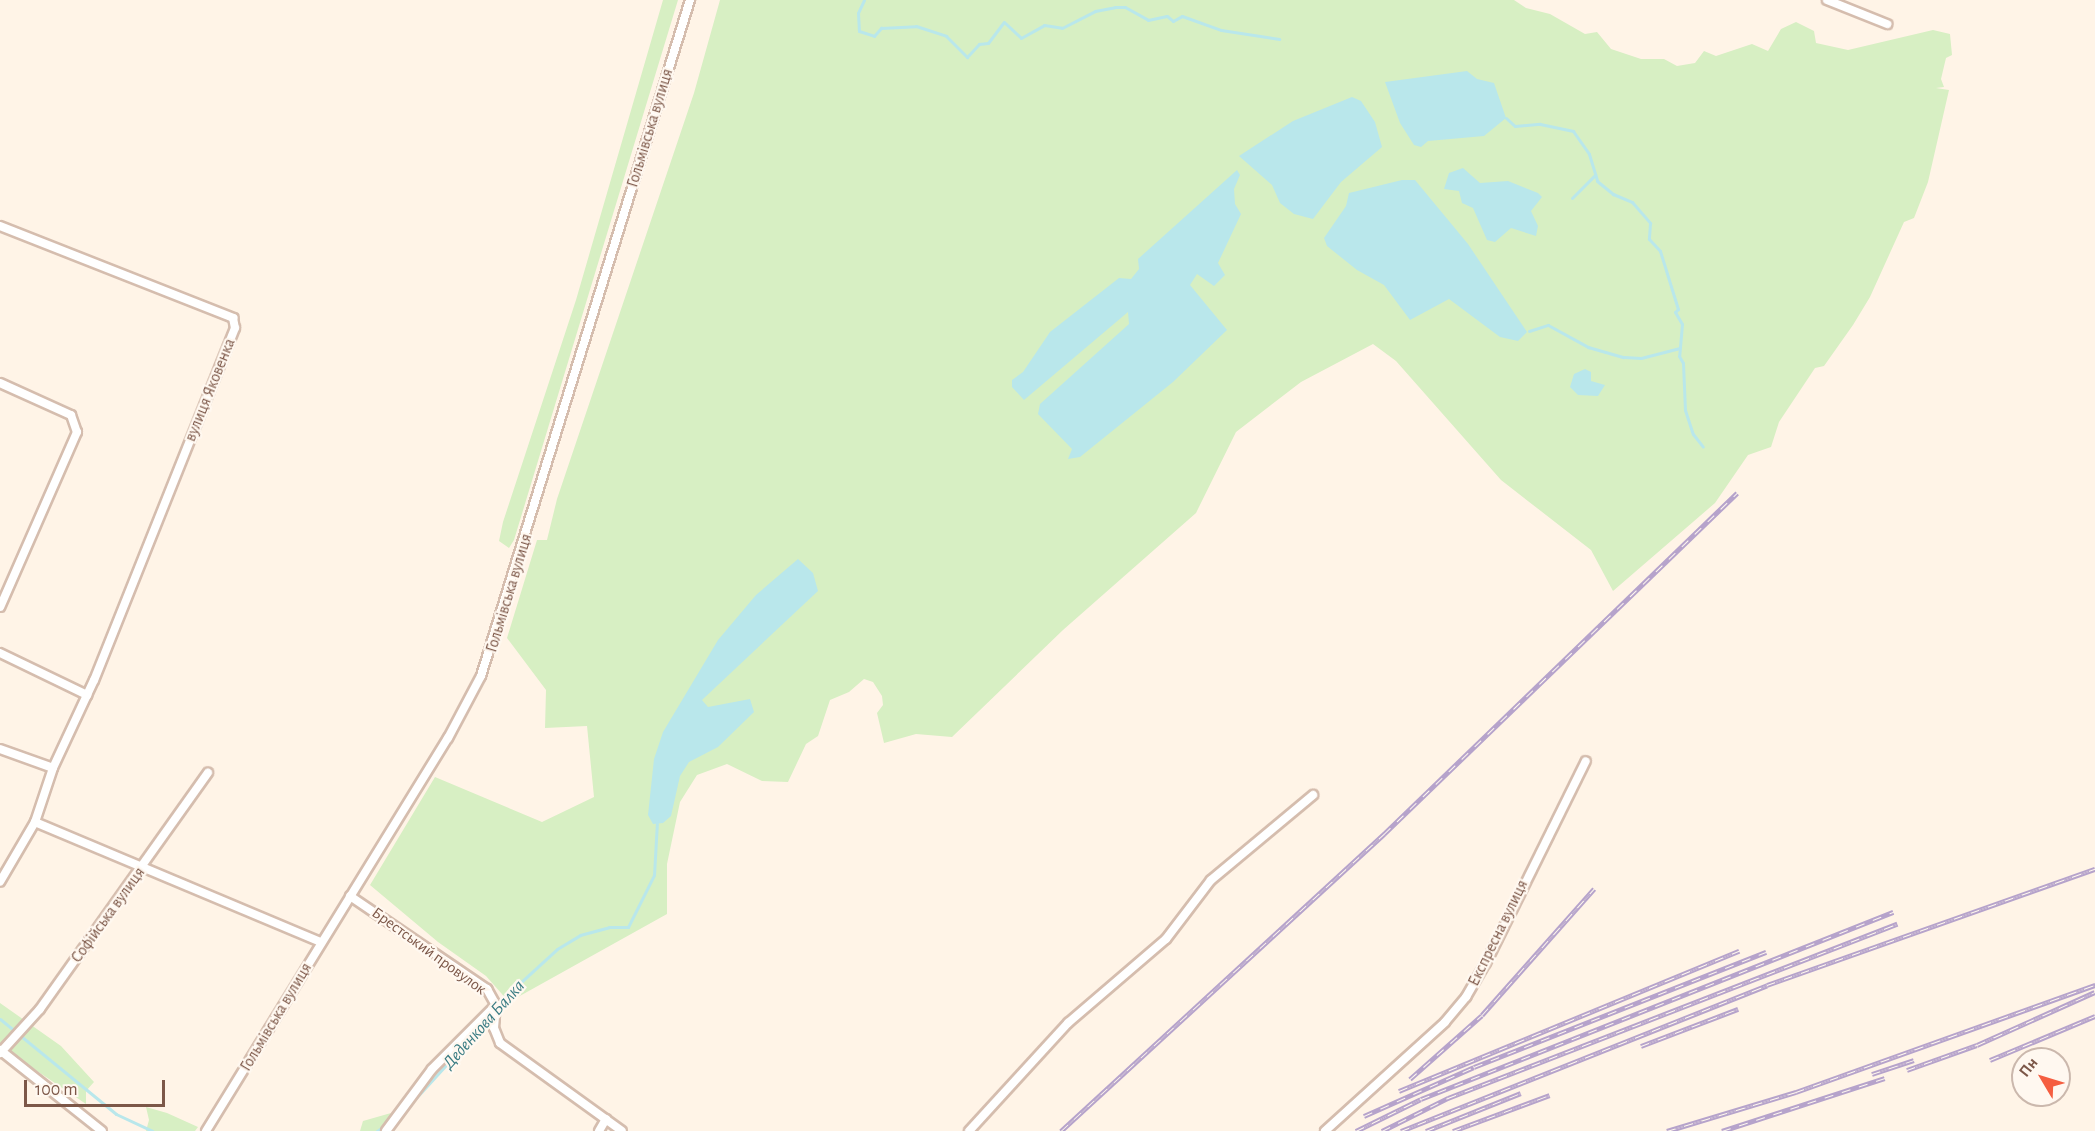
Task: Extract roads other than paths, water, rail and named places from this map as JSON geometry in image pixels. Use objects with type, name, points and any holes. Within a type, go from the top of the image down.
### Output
[{"type":"street","name":"Гольмівська вулиця","points":[[206,1131],[448,738],[492,649],[690,0]]},
{"type":"street","points":[[1827,0],[1887,24]]},
{"type":"street","name":"вулиця Яковенка","points":[[0,226],[233,318],[236,328],[87,695],[53,768],[35,822],[0,882]]},
{"type":"street","points":[[0,383],[71,415],[77,432],[0,607]]},
{"type":"street","points":[[0,652],[87,695]]},
{"type":"street","points":[[0,749],[53,768]]},
{"type":"street","name":"Експресна вулиця","points":[[1325,1131],[1445,1022],[1466,997],[1486,963],[1586,761]]},
{"type":"street","name":"Софійська вулиця","points":[[0,1051],[40,1010],[208,774]]},
{"type":"street","points":[[969,1131],[1068,1023],[1166,939],[1211,880],[1313,795]]},
{"type":"street","points":[[35,822],[321,942]]},
{"type":"street","name":"Брестський провулок","points":[[350,896],[487,989],[496,1005],[494,1028],[500,1043],[622,1131]]},
{"type":"street","points":[[386,1131],[432,1069],[496,1005]]},
{"type":"street","points":[[0,1051],[102,1131]]},
{"type":"street","points":[[598,1131],[606,1119]]},
{"type":"street","points":[[83,1131],[89,1122]]},
{"type":"water","points":[[1467,71],[1477,79],[1494,83],[1506,118],[1484,136],[1428,141],[1421,147],[1414,145],[1400,123],[1385,82]]},
{"type":"water","points":[[1352,97],[1361,101],[1375,122],[1382,147],[1341,182],[1313,219],[1294,214],[1280,203],[1272,185],[1239,156],[1293,121]]},
{"type":"water","points":[[1463,168],[1480,183],[1508,181],[1538,193],[1542,197],[1531,211],[1538,226],[1536,236],[1511,228],[1495,242],[1487,240],[1473,208],[1462,203],[1459,191],[1444,189],[1449,173]]},
{"type":"water","points":[[1237,170],[1240,175],[1234,189],[1235,204],[1241,214],[1218,263],[1225,275],[1214,286],[1197,274],[1190,285],[1227,330],[1173,382],[1080,457],[1068,459],[1072,449],[1038,414],[1040,404],[1129,324],[1128,312],[1024,400],[1012,387],[1012,380],[1023,372],[1050,332],[1119,278],[1131,279],[1139,269],[1138,259]]},
{"type":"water","points":[[1402,180],[1415,180],[1468,244],[1527,332],[1518,341],[1500,337],[1449,299],[1410,320],[1384,285],[1357,270],[1327,246],[1324,238],[1346,206],[1349,193]]},
{"type":"water","points":[[1585,369],[1591,372],[1591,381],[1605,385],[1598,396],[1578,395],[1570,387],[1574,374]]},
{"type":"water","points":[[798,559],[813,573],[818,591],[702,700],[708,707],[750,699],[754,712],[718,747],[689,762],[680,776],[671,816],[663,823],[653,824],[648,815],[654,759],[663,732],[718,640],[756,595]]},
{"type":"waterway","points":[[864,0],[858,13],[859,31],[874,36],[881,28],[916,26],[946,36],[967,57],[979,44],[988,43],[1004,22],[1021,38],[1044,25],[1062,28],[1095,11],[1115,7],[1125,7],[1148,20],[1167,16],[1173,21],[1182,16],[1221,30],[1279,39]]},
{"type":"waterway","points":[[1506,118],[1515,126],[1540,124],[1573,131],[1589,154],[1597,181],[1613,194],[1632,202],[1650,223],[1649,239],[1660,251],[1678,309],[1675,312],[1682,324],[1679,356],[1683,363],[1685,410],[1693,434],[1703,447]]},
{"type":"waterway","points":[[1572,198],[1595,175]]},
{"type":"waterway","points":[[1529,331],[1548,325],[1588,347],[1624,357],[1641,358],[1680,348]]},
{"type":"waterway","name":"Деденкова Балка","points":[[497,1004],[557,949],[580,935],[609,927],[628,927],[654,875],[657,821]]},
{"type":"waterway","name":"Деденкова Балка","points":[[0,1019],[116,1114],[152,1131]]},
{"type":"waterway","name":"Деденкова Балка","points":[[405,1110],[485,1022]]},
{"type":"waterway","name":"Деденкова Балка","points":[[377,1131],[388,1123]]},
{"type":"railway","points":[[1061,1131],[1384,834],[1737,493]]},
{"type":"railway","points":[[1401,1131],[1767,985],[2095,869]]},
{"type":"railway","points":[[1410,1079],[1482,1015],[1594,889]]},
{"type":"railway","points":[[1356,1131],[1421,1099],[1893,912]]},
{"type":"railway","points":[[1382,1131],[1448,1098],[1897,924]]},
{"type":"railway","points":[[1399,1091],[1739,951]]},
{"type":"railway","points":[[1364,1116],[1474,1067],[1766,952]]},
{"type":"railway","points":[[1667,1131],[1796,1092],[2095,985]]},
{"type":"railway","points":[[1907,1070],[1977,1045],[2095,992]]},
{"type":"railway","points":[[1641,1046],[1738,1009]]},
{"type":"railway","points":[[1990,1060],[2095,1016]]},
{"type":"railway","points":[[1872,1074],[1914,1060]]},
{"type":"railway","points":[[1722,1131],[1885,1078]]},
{"type":"railway","points":[[1426,1131],[1521,1093]]},
{"type":"railway","points":[[1453,1131],[1550,1095]]}]
